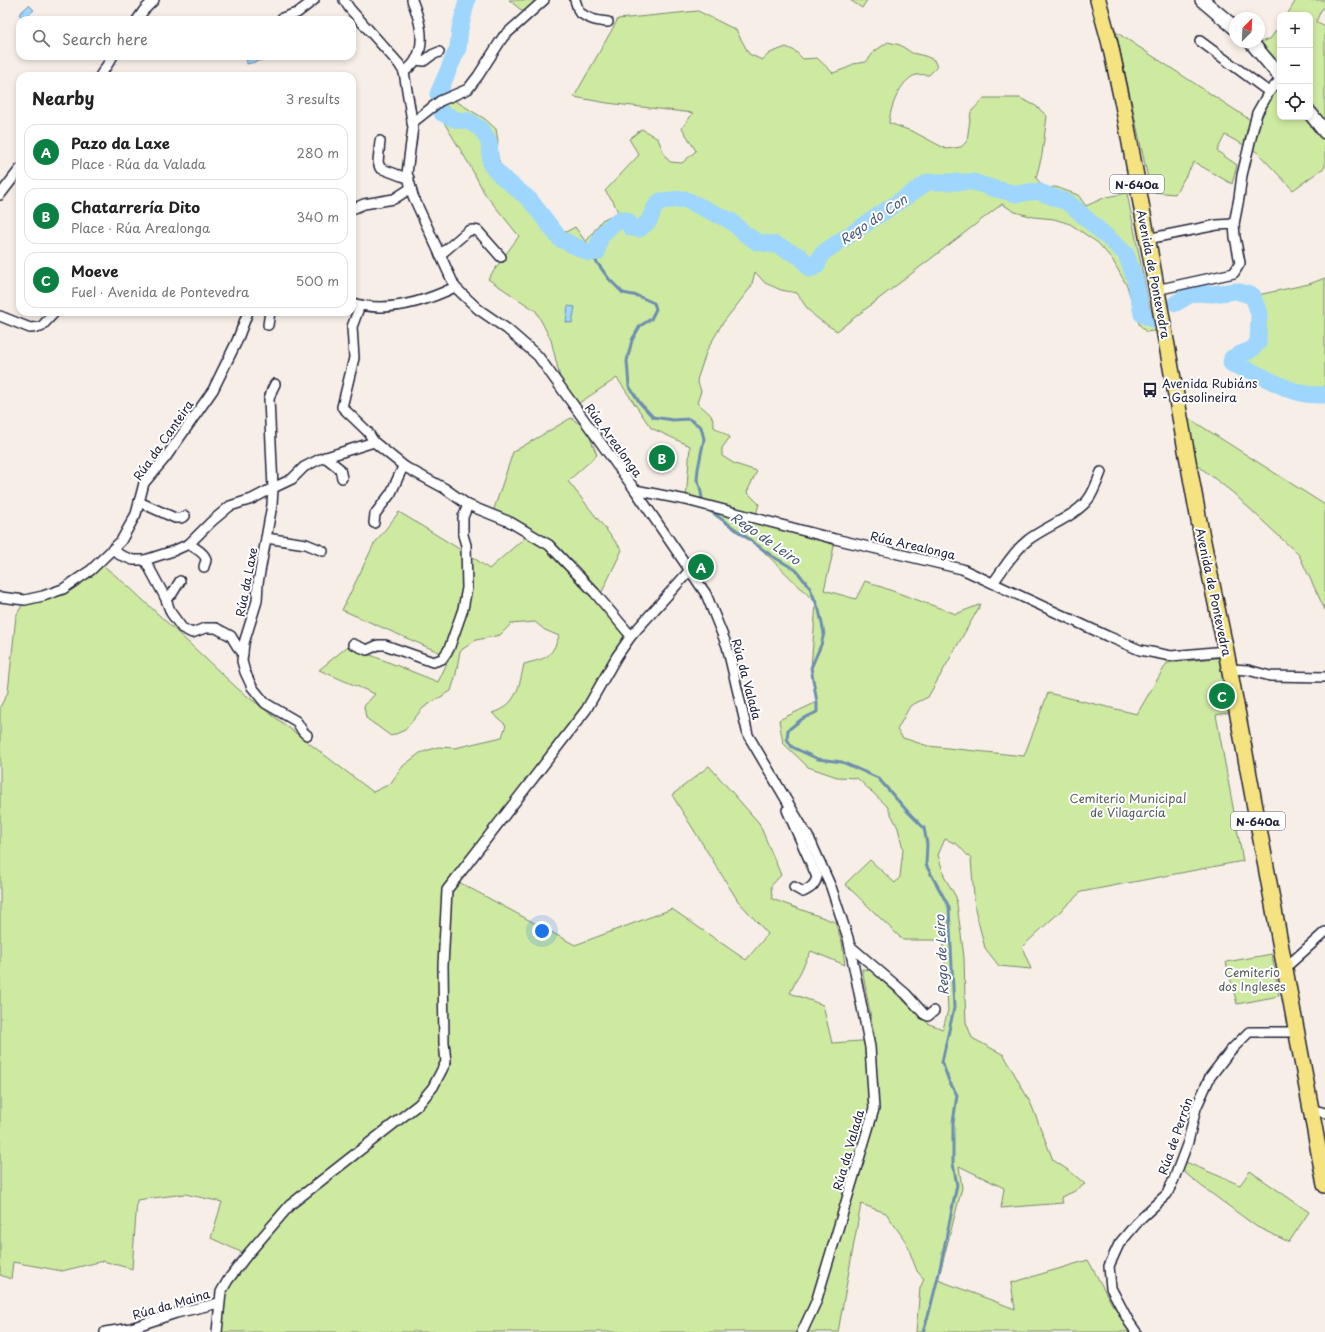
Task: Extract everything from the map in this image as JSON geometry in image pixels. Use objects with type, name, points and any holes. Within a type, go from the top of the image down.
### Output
[{"type":"main road","name":"Avenida de Pontevedra","points":[[1098,0],[1110,44],[1201,532],[1230,669],[1297,1032],[1318,1111],[1325,1185]]},
{"type":"main road","points":[[1202,0],[1229,23]]},
{"type":"main road","points":[[1256,48],[1277,72]]},
{"type":"main road","points":[[1313,117],[1325,132]]},
{"type":"street","points":[[140,16],[154,0]]},
{"type":"street","points":[[288,16],[297,13],[314,0]]},
{"type":"street","name":"Rúa Arealonga","points":[[344,0],[353,16]]},
{"type":"street","points":[[404,72],[416,60],[422,36],[417,12],[412,0]]},
{"type":"street","points":[[412,123],[440,101],[468,89],[503,36],[544,0]]},
{"type":"street","points":[[575,0],[579,12],[592,20],[608,22]]},
{"type":"street","name":"Rúa Arealonga","points":[[356,22],[399,64],[404,72],[413,127],[407,173],[408,178],[413,196],[455,287],[478,309],[507,329],[538,356],[635,490],[686,500],[835,539],[962,569],[1140,650],[1171,656],[1226,651]]},
{"type":"street","points":[[1200,41],[1269,92]]},
{"type":"street","points":[[416,60],[424,61],[439,52]]},
{"type":"street","points":[[103,72],[110,60]]},
{"type":"street","points":[[1156,290],[1234,273],[1240,263],[1234,224],[1242,176],[1257,113],[1269,92],[1277,83]]},
{"type":"street","points":[[380,141],[378,162],[380,168],[408,178]]},
{"type":"street","points":[[0,195],[16,173]]},
{"type":"street","points":[[356,207],[364,204],[394,199],[411,188]]},
{"type":"street","points":[[1147,239],[1217,225],[1234,224]]},
{"type":"street","points":[[440,255],[468,230],[474,230],[478,231],[502,257]]},
{"type":"street","points":[[356,304],[367,307],[401,306],[438,295],[455,287]]},
{"type":"street","points":[[0,316],[30,328],[41,327],[51,316]]},
{"type":"street","name":"Rúa da Canteira","points":[[0,597],[24,600],[43,596],[63,589],[91,570],[121,541],[136,514],[144,483],[166,456],[213,390],[237,341],[246,316]]},
{"type":"street","points":[[268,325],[269,316]]},
{"type":"street","points":[[354,316],[352,327],[354,358],[342,407],[368,432],[374,442],[405,466],[444,488],[468,505],[510,522],[530,532],[549,545],[595,593],[631,636]]},
{"type":"street","name":"Rúa da Laxe","points":[[275,384],[269,398],[273,488],[272,505],[258,583],[257,601],[244,643],[242,661],[252,687],[265,703],[296,721],[300,725],[301,730],[307,735]]},
{"type":"street","points":[[113,549],[120,555],[134,560],[145,560],[189,544],[230,506],[252,499],[284,484],[292,479],[304,467],[325,457],[374,442]]},
{"type":"street","points":[[325,457],[340,469],[342,478]]},
{"type":"street","points":[[374,523],[375,514],[391,493],[402,469],[405,466]]},
{"type":"street","points":[[993,583],[1017,551],[1028,540],[1085,504],[1091,496],[1101,472]]},
{"type":"street","name":"Rúa da Valada","points":[[635,490],[706,594],[727,646],[748,735],[810,840],[831,887],[850,946],[870,1048],[874,1109],[816,1302],[802,1332]]},
{"type":"street","points":[[139,502],[176,518],[185,516]]},
{"type":"street","points":[[353,644],[366,650],[378,645],[386,645],[433,662],[442,659],[449,649],[455,634],[463,609],[467,588],[466,545],[463,535],[463,517],[468,505]]},
{"type":"street","name":"Rúa da Laxe","points":[[266,538],[306,544],[323,551]]},
{"type":"street","points":[[189,544],[206,558],[204,567]]},
{"type":"street","name":"Rúa da Laxe","points":[[145,560],[165,597],[171,613],[182,628],[192,633],[204,628],[216,628],[232,636],[237,646],[243,653]]},
{"type":"street","points":[[217,1332],[221,1292],[247,1255],[290,1205],[419,1104],[433,1087],[446,1062],[444,1043],[442,966],[447,890],[586,710],[616,656],[631,636],[690,570]]},
{"type":"street","points":[[165,597],[172,594],[180,581]]},
{"type":"street","points":[[1230,669],[1248,670],[1270,676],[1325,677]]},
{"type":"street","name":"Rúa da Valada","points":[[783,794],[787,809],[817,877],[815,884],[810,889],[803,892],[794,886]]},
{"type":"street","points":[[1285,968],[1325,932]]},
{"type":"street","points":[[850,946],[906,994],[924,1014],[928,1016],[934,1011]]},
{"type":"street","name":"Rúa de Perrón","points":[[1136,1332],[1110,1288],[1109,1266],[1120,1244],[1141,1218],[1167,1194],[1188,1142],[1196,1108],[1210,1077],[1230,1051],[1249,1032],[1297,1032]]},
{"type":"street","name":"Rúa da Maina","points":[[105,1332],[131,1328],[176,1313],[219,1303]]},
{"type":"green space","points":[[509,0],[543,0],[527,15]]},
{"type":"green space","points":[[850,0],[867,0],[862,8]]},
{"type":"green space","points":[[1296,0],[1325,0],[1325,7],[1321,10],[1316,22],[1325,27],[1325,167],[1293,190],[1257,152],[1225,135],[1217,151],[1237,165],[1232,184],[1194,162],[1175,194],[1151,192],[1116,32],[1258,125],[1273,94],[1277,91],[1277,120],[1313,120],[1313,12],[1289,12]]},
{"type":"green space","name":"Cemiterio Municipal de Vilagarcía","points":[[698,11],[736,30],[749,54],[762,60],[770,53],[786,47],[795,51],[803,59],[817,58],[833,73],[853,64],[866,62],[875,51],[888,42],[900,45],[912,53],[934,60],[937,67],[929,75],[916,75],[905,82],[897,95],[891,110],[889,123],[914,132],[946,149],[961,147],[967,141],[971,112],[984,98],[1020,98],[1036,106],[1047,116],[1042,155],[1036,178],[1045,188],[1056,187],[1078,195],[1086,206],[1106,197],[1127,193],[1154,331],[1146,332],[1139,324],[1127,286],[1112,259],[1098,243],[1070,224],[1054,219],[1034,217],[1015,212],[1002,204],[837,331],[823,323],[814,315],[797,293],[781,290],[765,283],[755,272],[751,287],[722,324],[707,350],[697,380],[701,391],[697,403],[711,416],[714,427],[730,437],[722,448],[722,456],[735,464],[757,471],[747,492],[759,504],[755,518],[835,539],[824,590],[856,599],[865,581],[956,614],[981,604],[928,697],[910,706],[897,730],[903,738],[928,746],[1024,756],[1048,693],[1137,714],[1167,663],[1227,657],[1237,711],[1216,715],[1243,861],[1081,892],[1022,947],[1031,969],[999,966],[985,948],[975,909],[971,859],[957,844],[945,839],[938,855],[945,878],[956,897],[964,957],[966,1022],[972,1038],[1004,1055],[1031,1104],[1053,1160],[1085,1184],[1073,1192],[1061,1197],[1063,1203],[1001,1208],[1004,1188],[959,1166],[962,1188],[938,1280],[1015,1309],[1011,1283],[1088,1260],[1113,1306],[1129,1322],[1136,1332],[916,1332],[920,1288],[924,1279],[917,1271],[906,1242],[886,1213],[861,1204],[838,1332],[216,1332],[221,1292],[247,1255],[211,1238],[222,1202],[185,1194],[137,1200],[132,1269],[103,1261],[62,1271],[13,1262],[11,1279],[0,1275],[0,707],[8,692],[16,616],[25,600],[43,596],[99,562],[128,586],[238,689],[373,792],[390,784],[403,766],[420,753],[438,747],[455,748],[502,737],[506,725],[492,713],[507,705],[516,694],[524,664],[543,659],[547,656],[556,644],[559,636],[545,630],[535,622],[511,624],[500,635],[476,640],[460,651],[451,691],[423,708],[405,730],[391,736],[366,718],[364,706],[375,694],[319,670],[348,646],[438,682],[450,657],[342,610],[374,544],[399,512],[474,558],[489,569],[530,533],[492,515],[513,452],[571,418],[586,428],[597,455],[568,481],[622,550],[599,598],[631,636],[586,710],[455,880],[575,945],[672,909],[746,960],[768,934],[738,901],[672,795],[709,766],[759,823],[781,875],[771,886],[772,899],[835,922],[842,942],[845,965],[811,951],[790,993],[823,1005],[832,1043],[875,1040],[862,969],[870,970],[929,1024],[943,1029],[948,1010],[946,970],[942,940],[903,940],[845,884],[870,860],[895,883],[900,877],[903,849],[898,828],[887,806],[857,778],[837,777],[808,767],[783,743],[779,720],[817,702],[811,668],[816,603],[752,540],[709,510],[686,500],[690,446],[651,428],[617,378],[576,405],[563,390],[551,340],[536,311],[488,279],[519,236],[485,194],[434,106],[449,97],[485,119],[496,129],[498,141],[497,153],[500,164],[514,179],[536,198],[556,224],[566,232],[575,227],[586,242],[602,220],[618,212],[613,201],[605,191],[639,155],[629,139],[642,129],[658,139],[665,156],[670,162],[682,163],[696,151],[682,128],[693,113],[607,103],[574,97],[618,19]]},
{"type":"green space","points":[[1277,29],[1277,73],[1256,48],[1265,48],[1265,40],[1270,39]]},
{"type":"green space","points":[[1325,278],[1325,395],[1288,389],[1234,366],[1232,358],[1251,350],[1258,343],[1259,314],[1253,296],[1309,284]]},
{"type":"green space","points":[[1179,412],[1325,505],[1325,610],[1299,555],[1232,492],[1188,458]]},
{"type":"green space","name":"Cemiterio dos Ingleses","points":[[1272,954],[1279,996],[1237,1004],[1226,962]]},
{"type":"green space","points":[[1181,1160],[1240,1185],[1250,1171],[1309,1212],[1289,1242],[1257,1227],[1200,1185],[1178,1167]]},
{"type":"water","points":[[29,5],[34,10],[28,16],[21,16],[19,14]]},
{"type":"water","points":[[246,60],[262,60],[247,64]]},
{"type":"water","points":[[568,306],[575,307],[572,323],[566,322]]},
{"type":"waterway","points":[[438,94],[458,48],[460,29],[467,0]]},
{"type":"waterway","name":"Rego do Con","points":[[442,113],[457,120],[469,121],[482,130],[489,142],[491,165],[501,176],[530,200],[560,239],[590,253],[597,252],[604,232],[621,219],[628,221],[631,228],[640,229],[649,221],[654,209],[660,201],[684,199],[731,221],[757,242],[776,245],[801,257],[810,269],[817,265],[822,254],[928,182],[973,182],[1017,194],[1037,191],[1069,203],[1126,254],[1135,279],[1142,314],[1154,320]]},
{"type":"waterway","name":"Rego de Leiro","points":[[590,253],[609,279],[623,293],[638,296],[654,303],[656,309],[651,319],[640,326],[632,340],[627,361],[629,386],[640,403],[653,417],[673,420],[689,419],[701,427],[704,439],[697,480],[702,498]]},
{"type":"waterway","name":"Rego do Con","points":[[1176,303],[1193,293],[1212,294],[1236,291],[1253,296],[1259,314],[1258,343],[1251,350],[1232,358],[1231,363],[1292,390],[1308,394],[1325,395]]},
{"type":"waterway","name":"Rego de Leiro","points":[[709,510],[772,556],[796,570],[810,588],[819,610],[824,633],[821,645],[811,668],[817,702],[817,712],[802,719],[788,730],[787,739],[792,747],[818,759],[842,762],[878,778],[924,828],[927,844],[926,865],[949,907],[954,1008],[942,1062],[949,1081],[957,1095],[953,1123],[953,1164],[957,1185],[939,1273],[923,1332]]},
{"type":"place","name":"Avenida Rubiáns - Gasolineira","points":[[1150,390]]},
{"type":"place","name":"Chatarrería Dito","points":[[662,458]]},
{"type":"place","name":"Pazo da Laxe","points":[[701,567]]},
{"type":"place","name":"Moeve","points":[[1222,696]]}]
